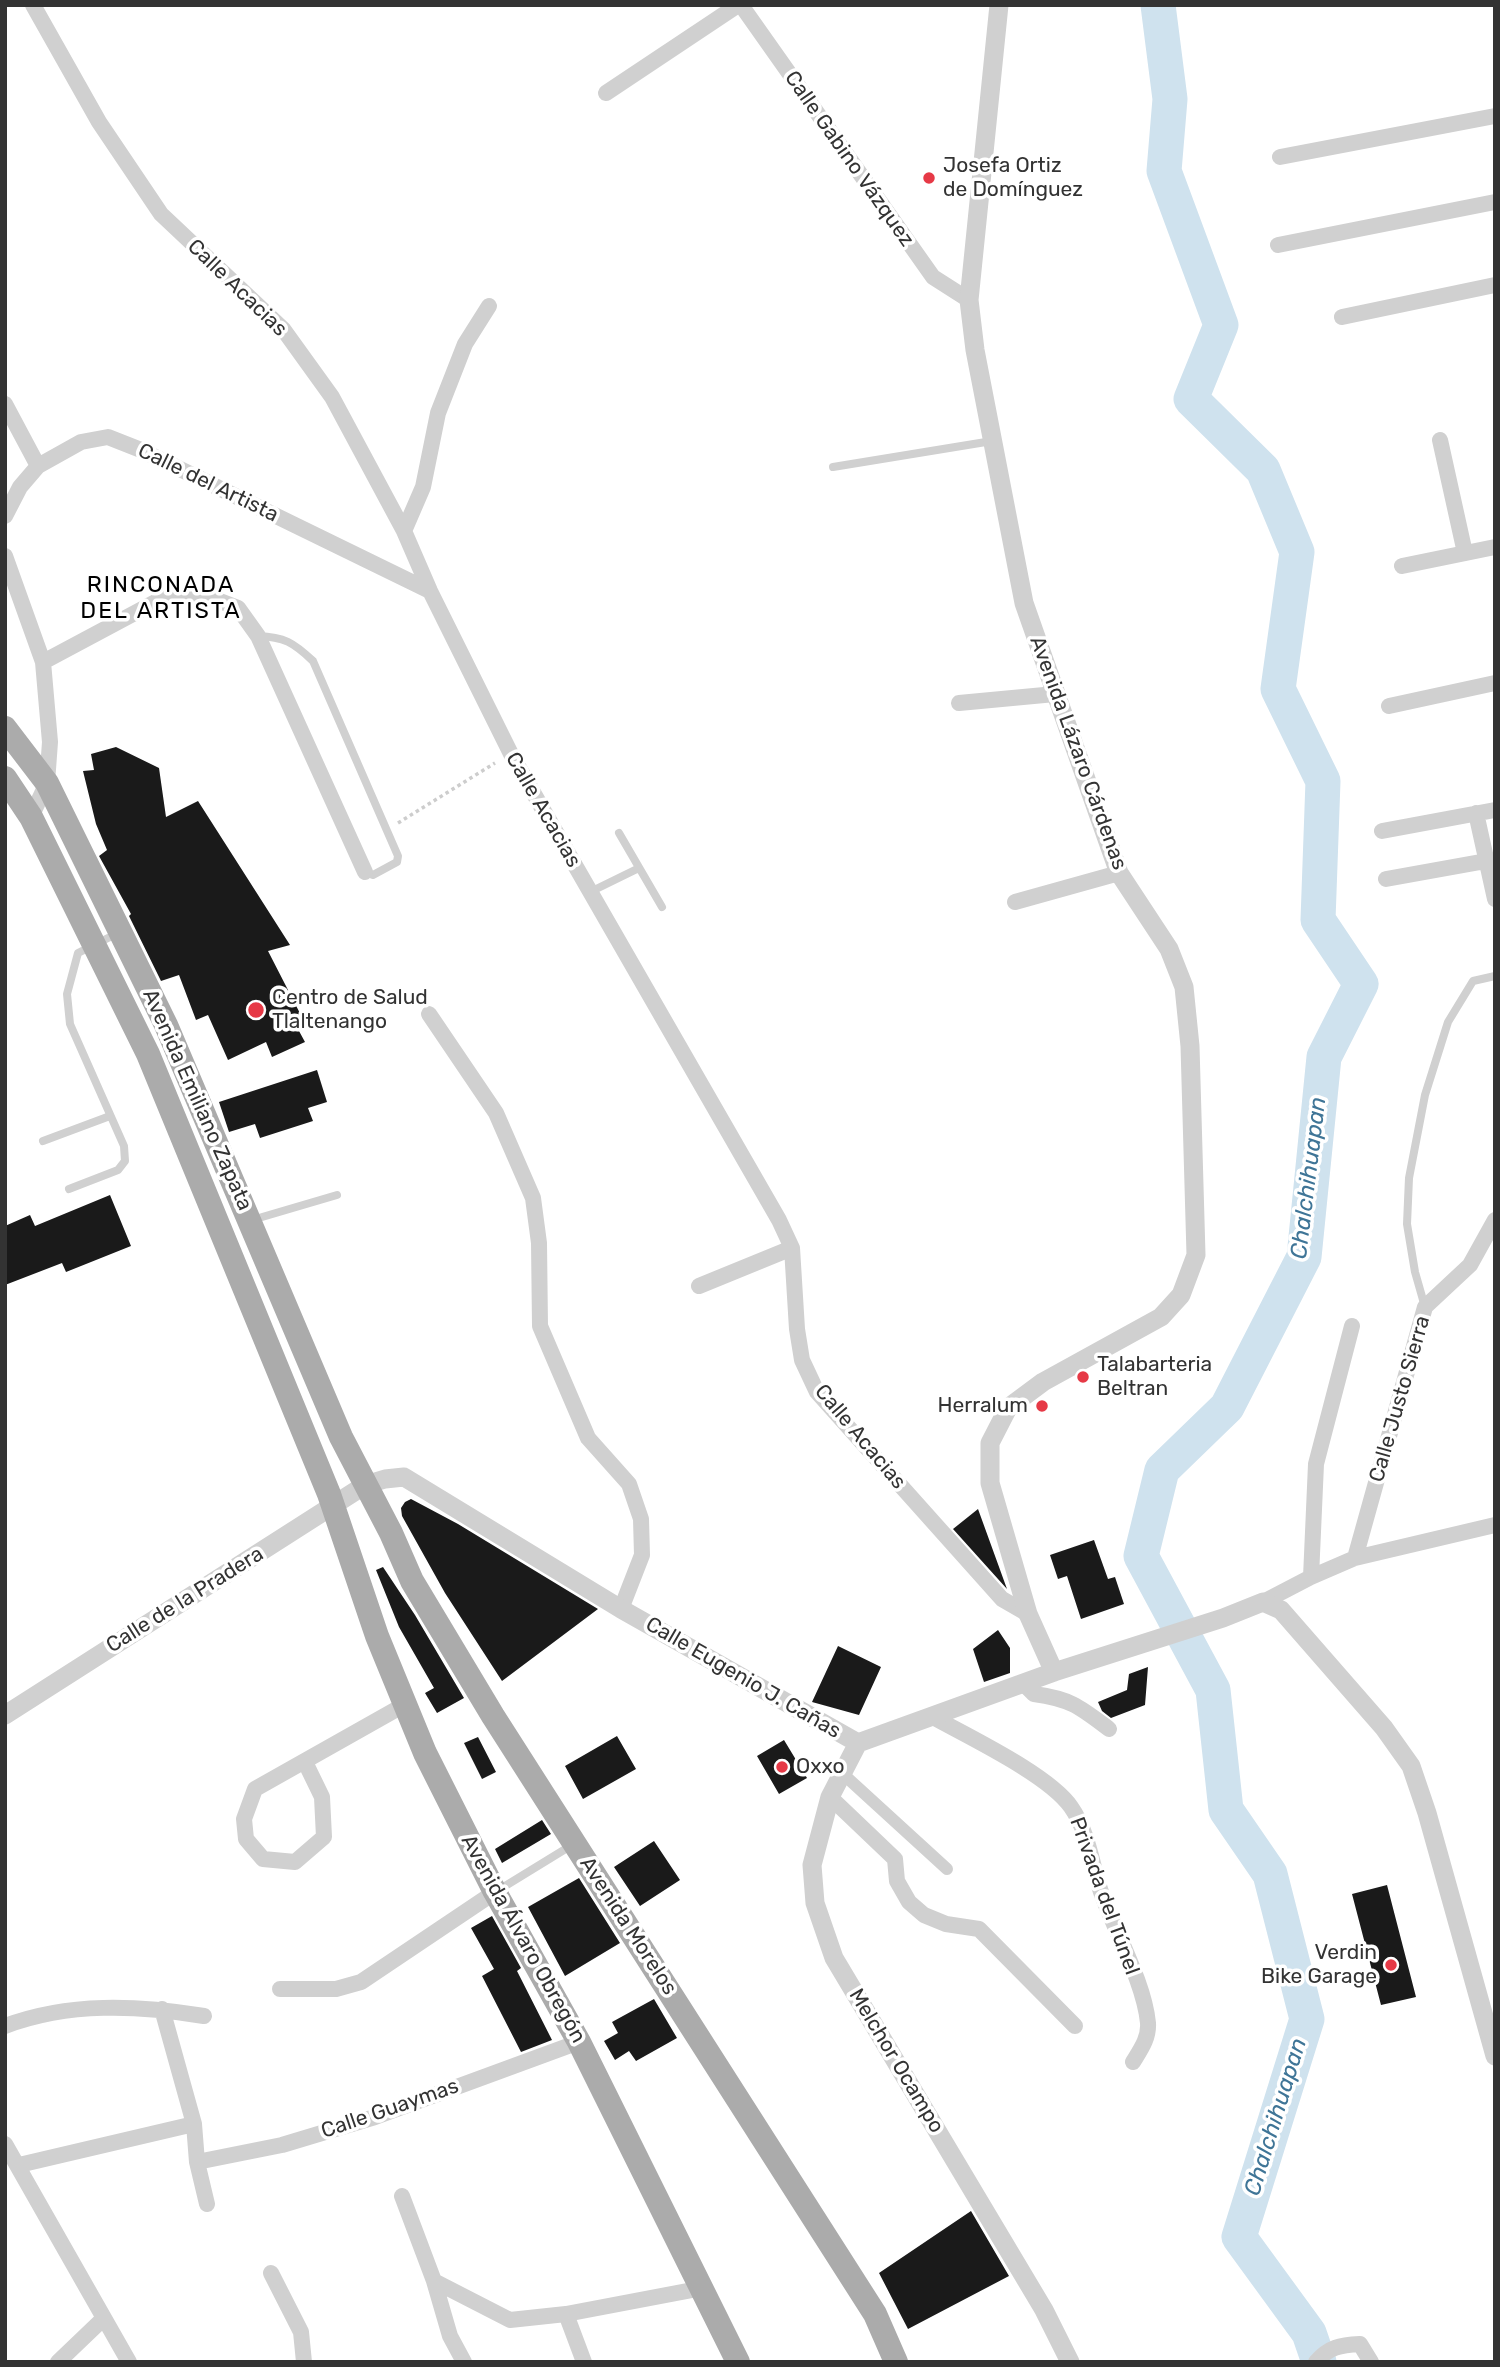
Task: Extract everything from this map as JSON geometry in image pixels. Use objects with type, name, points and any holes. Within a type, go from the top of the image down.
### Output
[{"type":"main road","name":"Avenida Emiliano Zapata","points":[[5,728],[47,783],[166,1025],[341,1437],[365,1485]]},
{"type":"main road","name":"Avenida Emiliano Zapata","points":[[5,778],[32,817],[148,1054],[333,1506]]},
{"type":"main road","name":"Avenida Morelos","points":[[365,1485],[391,1533],[412,1581],[493,1716],[868,2303],[897,2362]]},
{"type":"main road","name":"Avenida Álvaro Obregón","points":[[333,1506],[377,1636],[425,1754],[495,1892],[579,2042],[738,2362]]},
{"type":"street","name":"Calle Acacias","points":[[33,5],[99,122],[161,214],[283,329],[332,397],[404,531],[430,591],[511,754],[779,1220],[792,1248],[797,1329],[802,1360],[817,1392],[1002,1599],[1028,1614]]},
{"type":"street","points":[[606,93],[739,5]]},
{"type":"street","name":"Calle Gabino Vázquez","points":[[739,5],[933,277],[969,300]]},
{"type":"street","name":"Avenida Lázaro Cárdenas","points":[[999,5],[969,300],[975,350],[1024,603],[1119,873],[1168,949],[1184,987],[1191,1046],[1196,1255],[1181,1295],[1161,1317],[1043,1382],[1008,1408],[990,1443],[990,1483],[1028,1614],[1054,1672]]},
{"type":"street","points":[[1280,157],[1495,116]]},
{"type":"street","points":[[1278,244],[1495,202]]},
{"type":"street","points":[[1342,317],[1495,285]]},
{"type":"street","points":[[404,531],[423,487],[438,413],[465,344],[489,306]]},
{"type":"street","points":[[5,404],[38,466]]},
{"type":"street","name":"Calle del Artista","points":[[5,516],[20,487],[38,466],[81,442],[108,437],[141,450],[430,591]]},
{"type":"street","points":[[1440,440],[1465,553]]},
{"type":"street","points":[[1402,566],[1495,547]]},
{"type":"street","points":[[5,556],[43,662],[50,742],[47,783],[32,817]]},
{"type":"street","points":[[43,662],[161,599],[204,594],[238,607],[258,636],[365,873]]},
{"type":"street","points":[[1389,706],[1495,683]]},
{"type":"street","points":[[960,703],[1055,694]]},
{"type":"street","points":[[1382,831],[1495,810]]},
{"type":"street","points":[[1476,813],[1494,899]]},
{"type":"street","points":[[1386,880],[1486,861]]},
{"type":"street","points":[[1015,902],[1119,873]]},
{"type":"street","points":[[429,1014],[496,1113],[533,1198],[539,1243],[540,1326],[588,1438],[629,1484],[641,1519],[642,1555],[621,1609]]},
{"type":"street","name":"Calle Justo Sierra","points":[[1355,1558],[1426,1307],[1470,1265],[1495,1220]]},
{"type":"street","points":[[699,1286],[792,1248]]},
{"type":"street","points":[[1311,1577],[1316,1464],[1352,1326]]},
{"type":"street","name":"Calle Eugenio J. Cañas","points":[[365,1485],[404,1477],[621,1609],[858,1742],[1054,1672],[1223,1618],[1263,1602]]},
{"type":"street","name":"Calle de la Pradera","points":[[5,1714],[365,1485]]},
{"type":"street","points":[[1263,1602],[1355,1558],[1495,1525]]},
{"type":"street","points":[[1263,1602],[1281,1610],[1384,1728],[1411,1766],[1427,1813],[1495,2056]]},
{"type":"street","points":[[1024,1684],[1034,1694],[1060,1698],[1078,1705],[1109,1729]]},
{"type":"street","points":[[305,1762],[322,1797],[324,1837],[295,1862],[263,1859],[246,1839],[244,1819],[256,1789],[404,1704]]},
{"type":"street","name":"Privada del Túnel","points":[[933,1717],[1041,1779],[1071,1807],[1084,1835],[1101,1893],[1142,1996],[1147,2038],[1133,2062]]},
{"type":"street","name":"Melchor Ocampo","points":[[858,1742],[830,1797],[812,1865],[815,1903],[834,1958],[1044,2310],[1070,2362]]},
{"type":"street","points":[[843,1774],[947,1870]]},
{"type":"street","points":[[830,1797],[895,1859],[897,1881],[909,1902],[924,1914],[946,1924],[979,1928],[1075,2026]]},
{"type":"street","points":[[280,1989],[336,1989],[361,1982],[495,1892]]},
{"type":"street","points":[[5,2026],[29,2017],[93,2007],[162,2009],[204,2016]]},
{"type":"street","points":[[162,2009],[194,2124],[197,2162],[207,2204]]},
{"type":"street","name":"Calle Guaymas","points":[[197,2162],[282,2145],[375,2117],[579,2042]]},
{"type":"street","points":[[19,2165],[194,2124]]},
{"type":"street","points":[[5,2144],[129,2362]]},
{"type":"street","points":[[402,2196],[434,2281],[450,2336],[464,2362]]},
{"type":"street","points":[[271,2273],[301,2332],[304,2362]]},
{"type":"street","points":[[434,2281],[510,2320],[566,2314],[703,2288]]},
{"type":"street","points":[[566,2314],[584,2362]]},
{"type":"street","points":[[58,2362],[104,2318]]},
{"type":"street","points":[[1316,2362],[1327,2350],[1340,2345],[1360,2344],[1371,2362]]},
{"type":"lane","points":[[833,467],[993,440]]},
{"type":"lane","points":[[258,636],[280,637],[313,660],[398,856],[397,862],[373,875],[365,873]]},
{"type":"lane","points":[[619,833],[662,907]]},
{"type":"lane","points":[[590,892],[639,868]]},
{"type":"lane","points":[[69,1189],[118,1170],[125,1161],[124,1146],[70,1024],[67,994],[78,953],[121,931]]},
{"type":"lane","points":[[1426,1307],[1415,1272],[1407,1224],[1409,1178],[1423,1107],[1448,1022],[1473,981],[1495,976]]},
{"type":"lane","points":[[43,1140],[110,1116]]},
{"type":"lane","points":[[249,1221],[337,1195]]},
{"type":"lane","points":[[495,1892],[575,1843]]},
{"type":"path","points":[[388,830],[511,754]]},
{"type":"building","points":[[116,747],[159,768],[166,817],[198,801],[290,945],[268,951],[307,1027],[299,1031],[305,1042],[272,1057],[266,1042],[228,1060],[208,1015],[196,1020],[179,975],[161,981],[129,916],[131,914],[99,856],[107,850],[96,824],[83,771],[94,770],[91,754]]},
{"type":"building","points":[[317,1070],[327,1102],[308,1108],[313,1121],[260,1138],[255,1124],[229,1132],[219,1102]]},
{"type":"building","points":[[110,1195],[131,1246],[66,1272],[62,1263],[5,1285],[5,1226],[30,1215],[35,1226]]},
{"type":"building","points":[[411,1499],[458,1524],[598,1609],[502,1681],[445,1593],[402,1516],[401,1508]]},
{"type":"building","points":[[978,1509],[1007,1589],[953,1529]]},
{"type":"building","points":[[1094,1540],[1108,1579],[1115,1577],[1124,1604],[1081,1619],[1067,1576],[1058,1579],[1050,1555]]},
{"type":"building","points":[[383,1567],[464,1698],[437,1713],[425,1693],[434,1688],[399,1627],[376,1570]]},
{"type":"building","points":[[998,1630],[1010,1648],[1010,1673],[984,1682],[973,1649]]},
{"type":"building","points":[[838,1646],[881,1667],[859,1715],[812,1702]]},
{"type":"building","points":[[1148,1667],[1145,1705],[1111,1718],[1102,1711],[1098,1702],[1127,1690],[1129,1674]]},
{"type":"building","points":[[617,1736],[636,1769],[583,1799],[565,1766]]},
{"type":"building","points":[[478,1737],[496,1772],[482,1779],[464,1743]]},
{"type":"building","name":"Oxxo","points":[[784,1740],[807,1778],[779,1794],[757,1756]]},
{"type":"building","points":[[542,1820],[551,1834],[502,1863],[495,1849]]},
{"type":"building","points":[[654,1841],[680,1880],[640,1906],[614,1867]]},
{"type":"building","points":[[579,1878],[620,1943],[565,1976],[528,1907]]},
{"type":"building","points":[[1387,1885],[1416,1997],[1381,2005],[1352,1894]]},
{"type":"building","points":[[492,1916],[521,1968],[517,1971],[552,2040],[521,2052],[482,1976],[494,1969],[471,1928]]},
{"type":"building","points":[[654,1999],[677,2038],[636,2061],[629,2051],[615,2060],[604,2041],[618,2033],[612,2022]]},
{"type":"building","points":[[971,2211],[1009,2276],[908,2329],[879,2273]]},
{"type":"waterway","name":"Chalchihuapan","points":[[1158,5],[1170,99],[1164,171],[1221,325],[1191,399],[1263,470],[1297,552],[1278,689],[1323,781],[1318,920],[1361,984],[1324,1057],[1304,1257],[1227,1407],[1162,1470],[1141,1556],[1213,1690],[1226,1810],[1270,1874],[1307,2019],[1239,2237],[1309,2333],[1319,2362]]},
{"type":"place","name":"Josefa Ortiz de Domínguez","points":[[929,178]]},
{"type":"place","name":"Centro de Salud Tlaltenango","points":[[256,1010]]},
{"type":"place","name":"Talabarteria Beltran","points":[[1083,1377]]},
{"type":"place","name":"Herralum","points":[[1042,1406]]},
{"type":"place","name":"Oxxo","points":[[782,1767]]},
{"type":"place","name":"Verdin Bike Garage","points":[[1391,1965]]},
{"type":"district","name":"RINCONADA DEL ARTISTA","points":[[161,598]]}]
